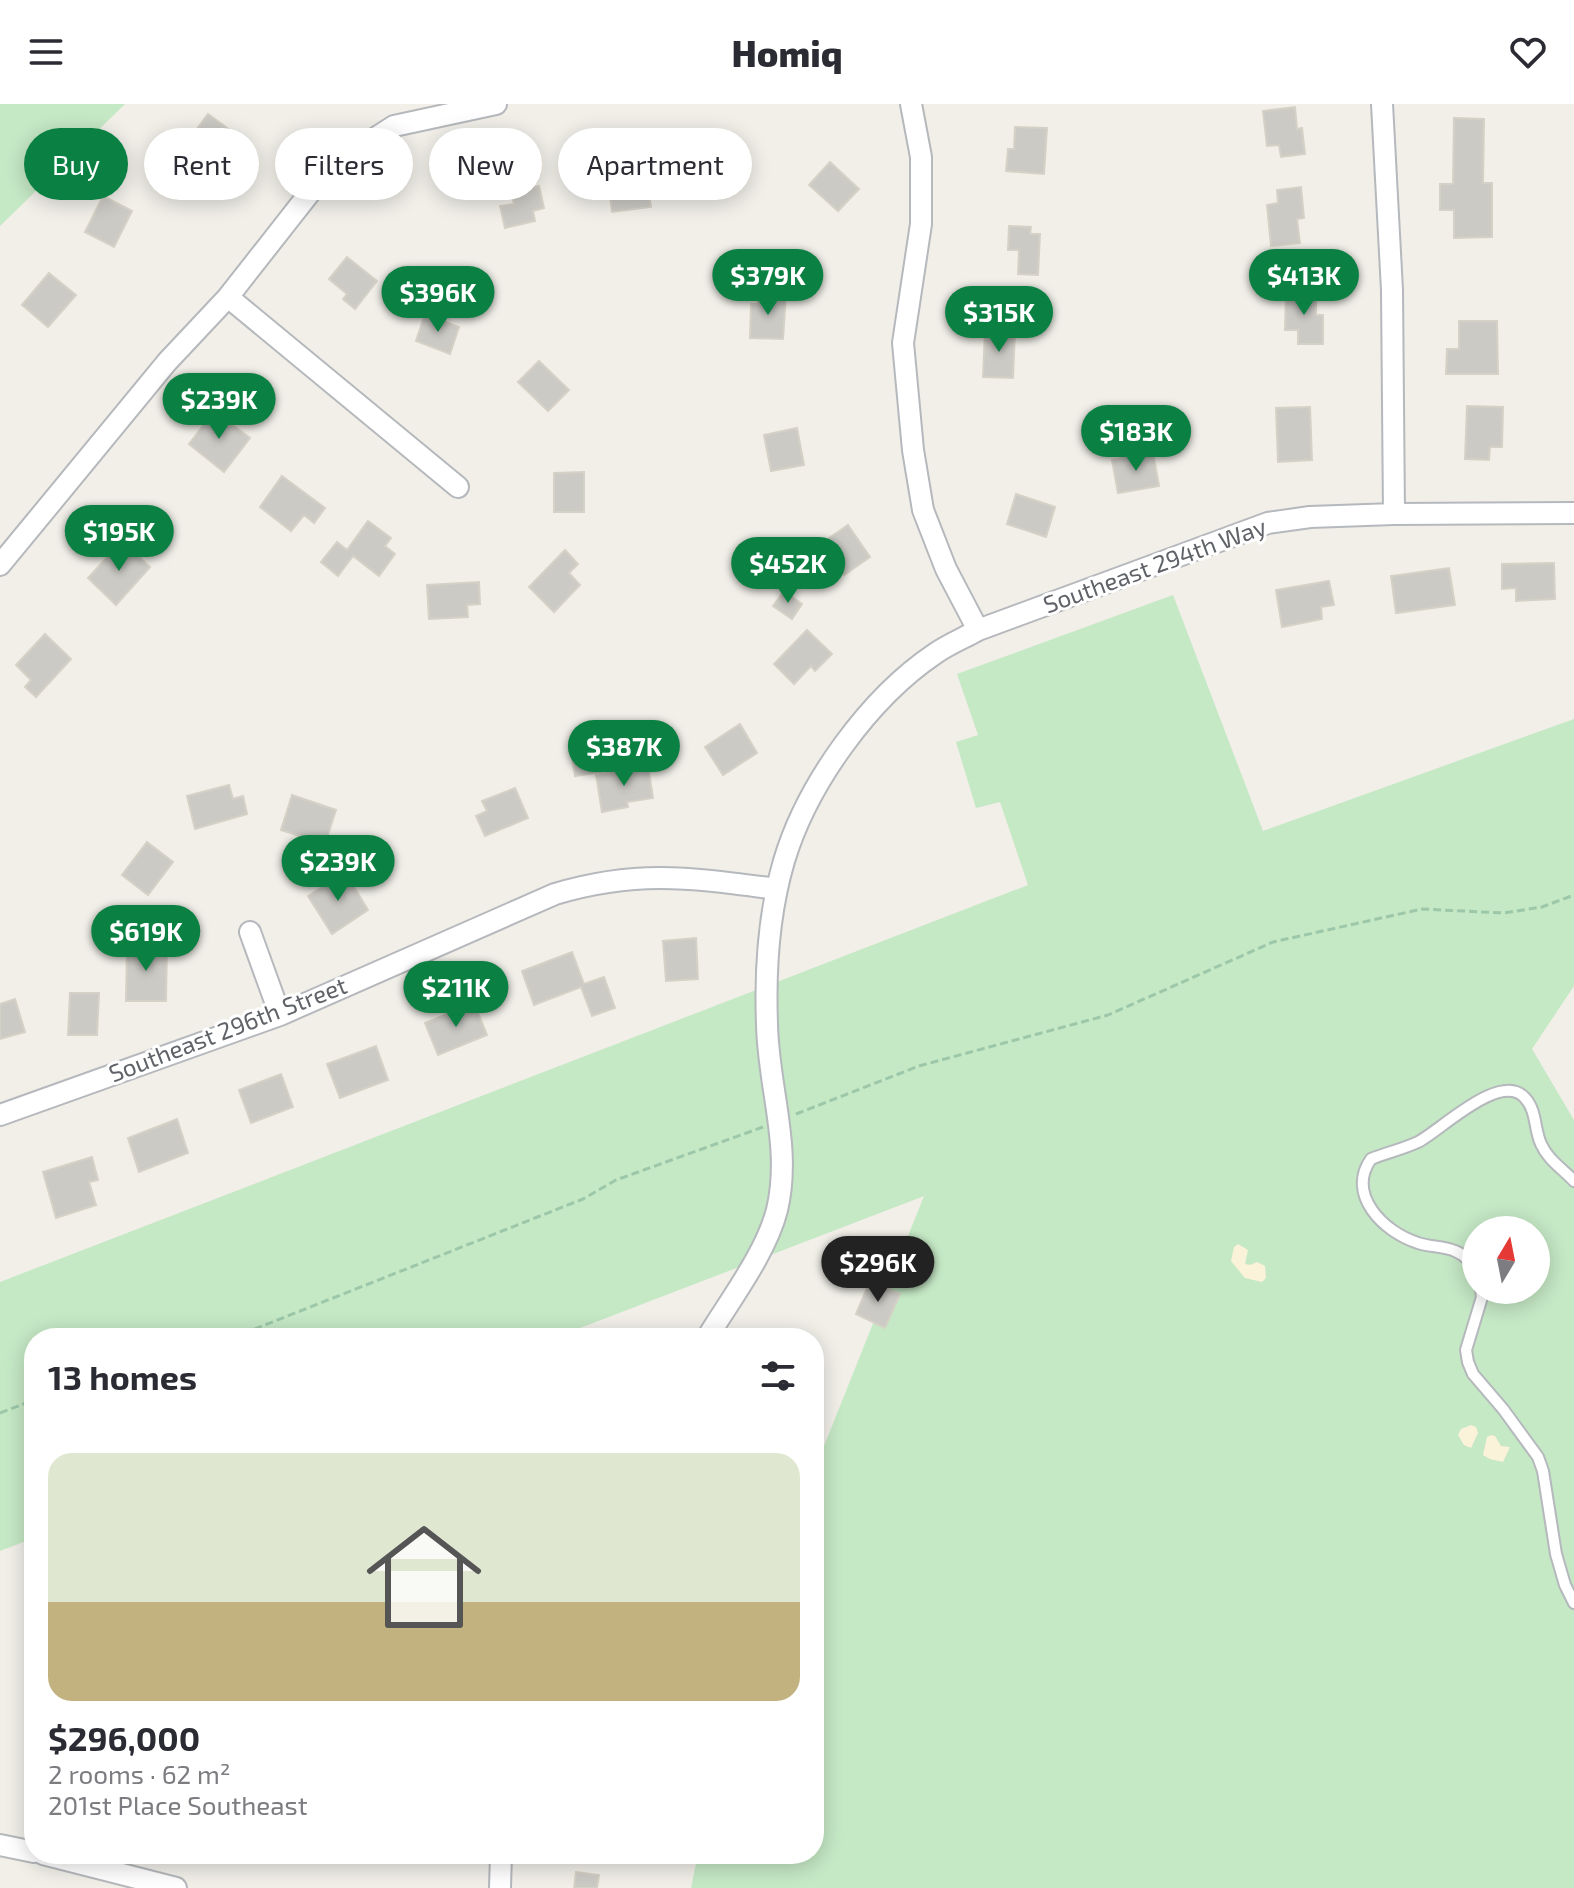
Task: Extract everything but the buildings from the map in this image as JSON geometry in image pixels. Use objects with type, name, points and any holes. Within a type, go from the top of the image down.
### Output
[{"type":"street","points":[[0,565],[167,362],[228,297],[330,167],[394,126],[456,108],[496,104]]},
{"type":"street","points":[[911,104],[921,157],[921,224],[903,343],[913,450],[923,510],[946,569],[978,630]]},
{"type":"street","points":[[1382,104],[1392,290],[1394,514]]},
{"type":"street","points":[[228,297],[458,487]]},
{"type":"street","name":"Southeast 294th Way","points":[[713,1328],[769,1234],[782,1182],[783,1152],[766,1026],[777,889],[793,835],[819,785],[857,728],[905,678],[936,653],[978,630],[1268,523],[1310,517],[1394,514],[1574,513]]},
{"type":"street","name":"Southeast 296th Street","points":[[0,1115],[280,1015],[555,894],[586,885],[682,876],[777,889]]},
{"type":"street","points":[[250,932],[280,1015]]},
{"type":"street","points":[[0,1845],[24,1850]]},
{"type":"street","points":[[82,1864],[176,1888]]},
{"type":"street","points":[[500,1888],[501,1864]]},
{"type":"lane","points":[[1462,1255],[1453,1249],[1403,1238],[1375,1214],[1367,1204],[1361,1179],[1371,1159],[1417,1142],[1470,1105],[1511,1090],[1526,1098],[1532,1109],[1539,1141],[1574,1181]]},
{"type":"lane","points":[[1480,1304],[1466,1350],[1468,1362],[1473,1374],[1538,1457],[1543,1471],[1557,1562],[1574,1603]]},
{"type":"path","points":[[257,1328],[570,1204],[616,1180],[919,1066],[1108,1015],[1273,942],[1422,909],[1504,913],[1542,907],[1574,895]]},
{"type":"path","points":[[0,1413],[24,1404]]},
{"type":"green space","points":[[0,104],[125,104],[100,128],[24,128],[24,200],[27,200],[0,226]]},
{"type":"green space","points":[[1173,595],[1263,831],[1574,719],[1574,986],[1532,1049],[1574,1120],[1574,1888],[691,1888],[696,1864],[824,1864],[824,1446],[924,1196],[580,1328],[24,1328],[24,1542],[0,1551],[0,1282],[1028,885],[1000,802],[976,808],[956,742],[978,735],[957,674]]},
{"type":"sand","points":[[1238,1244],[1248,1250],[1245,1264],[1257,1262],[1265,1266],[1266,1278],[1262,1282],[1245,1278],[1231,1261],[1234,1247]]},
{"type":"sand","points":[[1471,1425],[1476,1427],[1478,1433],[1471,1448],[1464,1445],[1458,1435],[1461,1429]]},
{"type":"sand","points":[[1491,1435],[1501,1446],[1510,1447],[1503,1462],[1483,1455],[1487,1437]]}]
